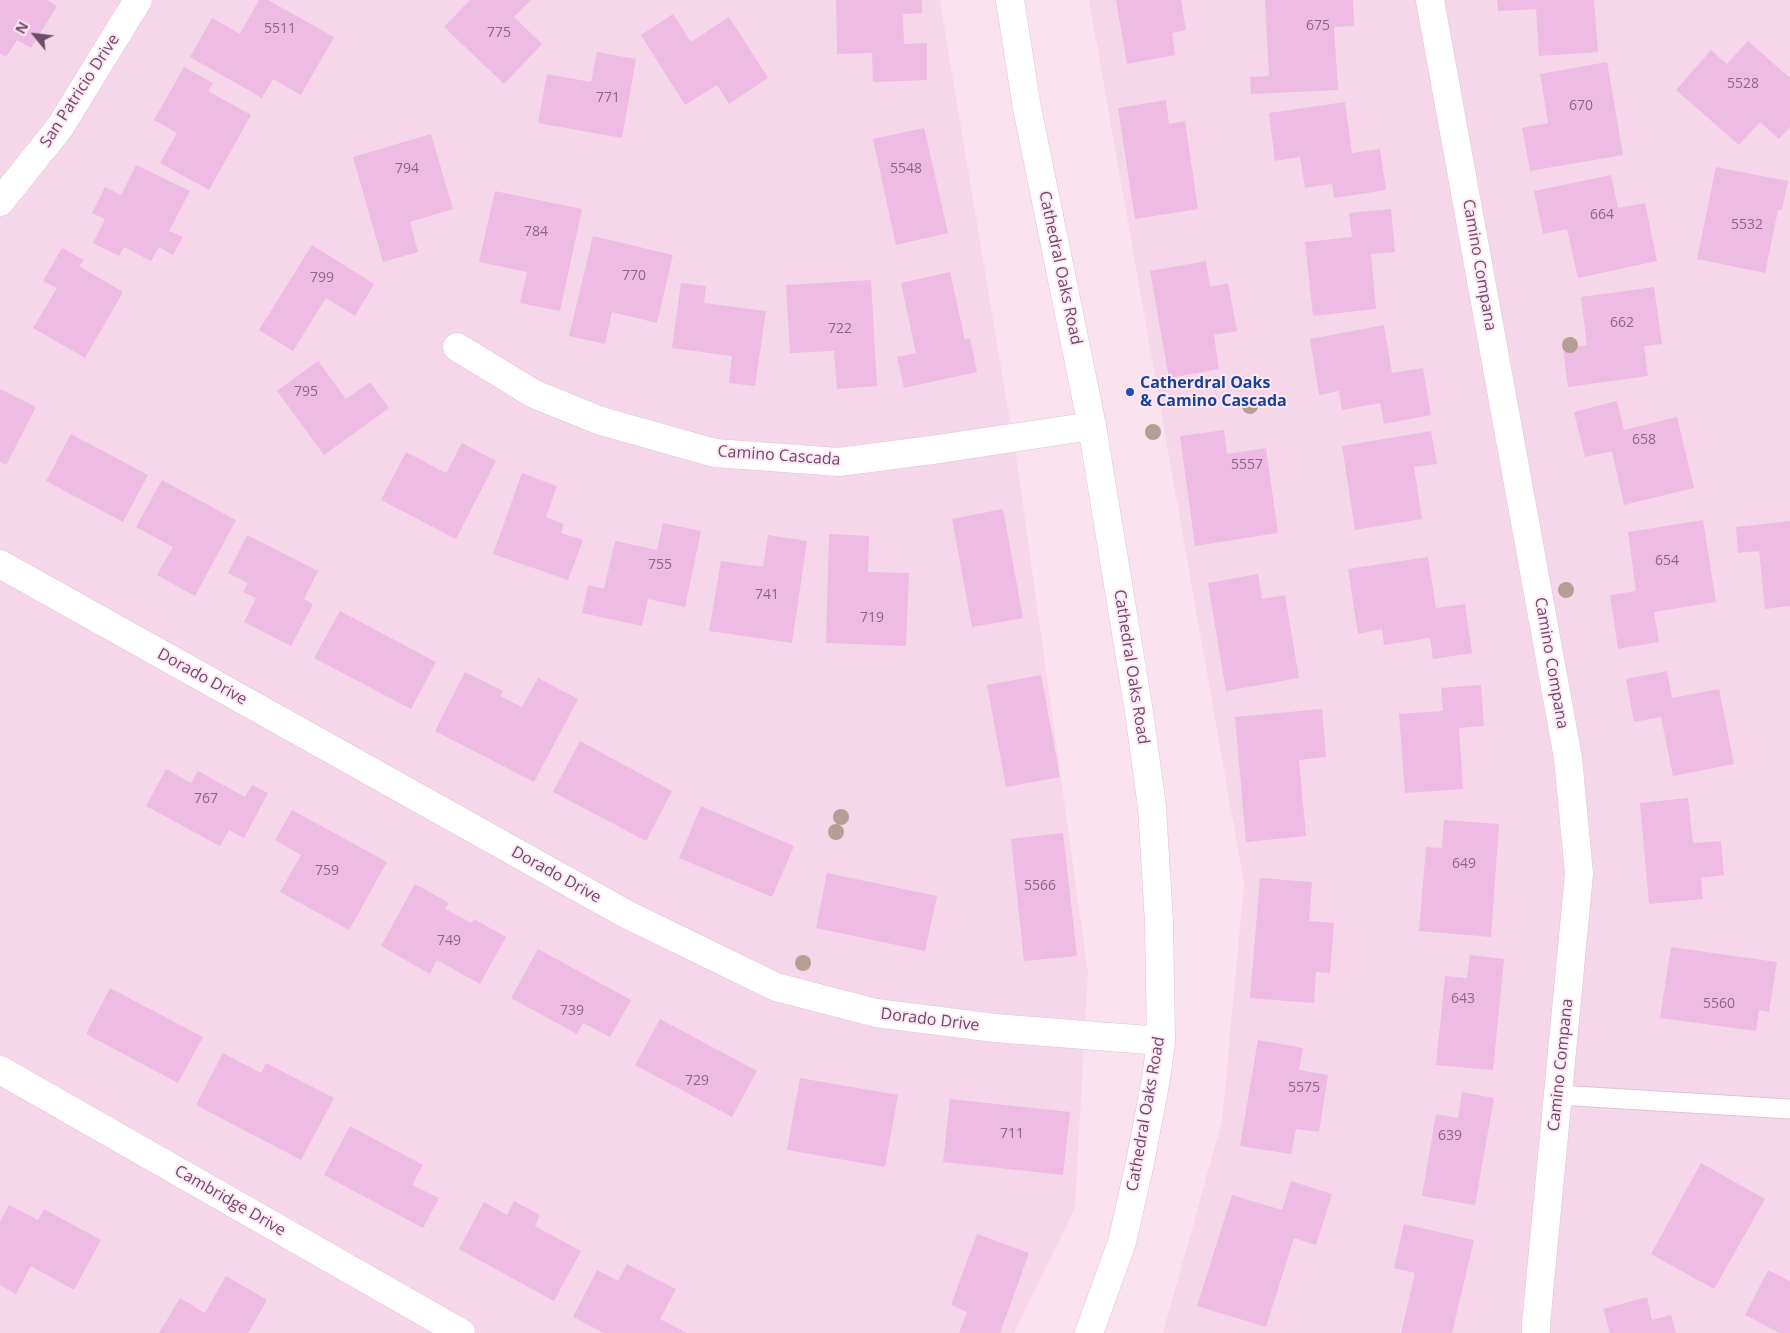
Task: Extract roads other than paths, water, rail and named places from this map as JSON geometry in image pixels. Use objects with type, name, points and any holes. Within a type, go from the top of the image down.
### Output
[{"type":"street","name":"San Patricio Drive","points":[[0,202],[60,127],[138,0]]},
{"type":"street","name":"Cathedral Oaks Road","points":[[1010,0],[1027,108],[1092,426],[1139,712],[1152,807],[1159,922],[1161,1041],[1140,1163],[1122,1242],[1089,1333]]},
{"type":"street","name":"Camino Compana","points":[[1430,0],[1568,758],[1579,874],[1536,1333]]},
{"type":"street","name":"Camino Cascada","points":[[457,347],[534,394],[601,421],[715,453],[839,462],[1092,426]]},
{"type":"street","name":"Dorado Drive","points":[[0,564],[626,914],[776,987],[876,1013],[995,1028],[1161,1041]]},
{"type":"street","name":"Cambridge Drive","points":[[0,1070],[446,1329]]},
{"type":"lane","points":[[1558,1095],[1790,1109]]},
{"type":"place","name":"Catherdral Oaks & Camino Cascada","points":[[1130,392]]}]
